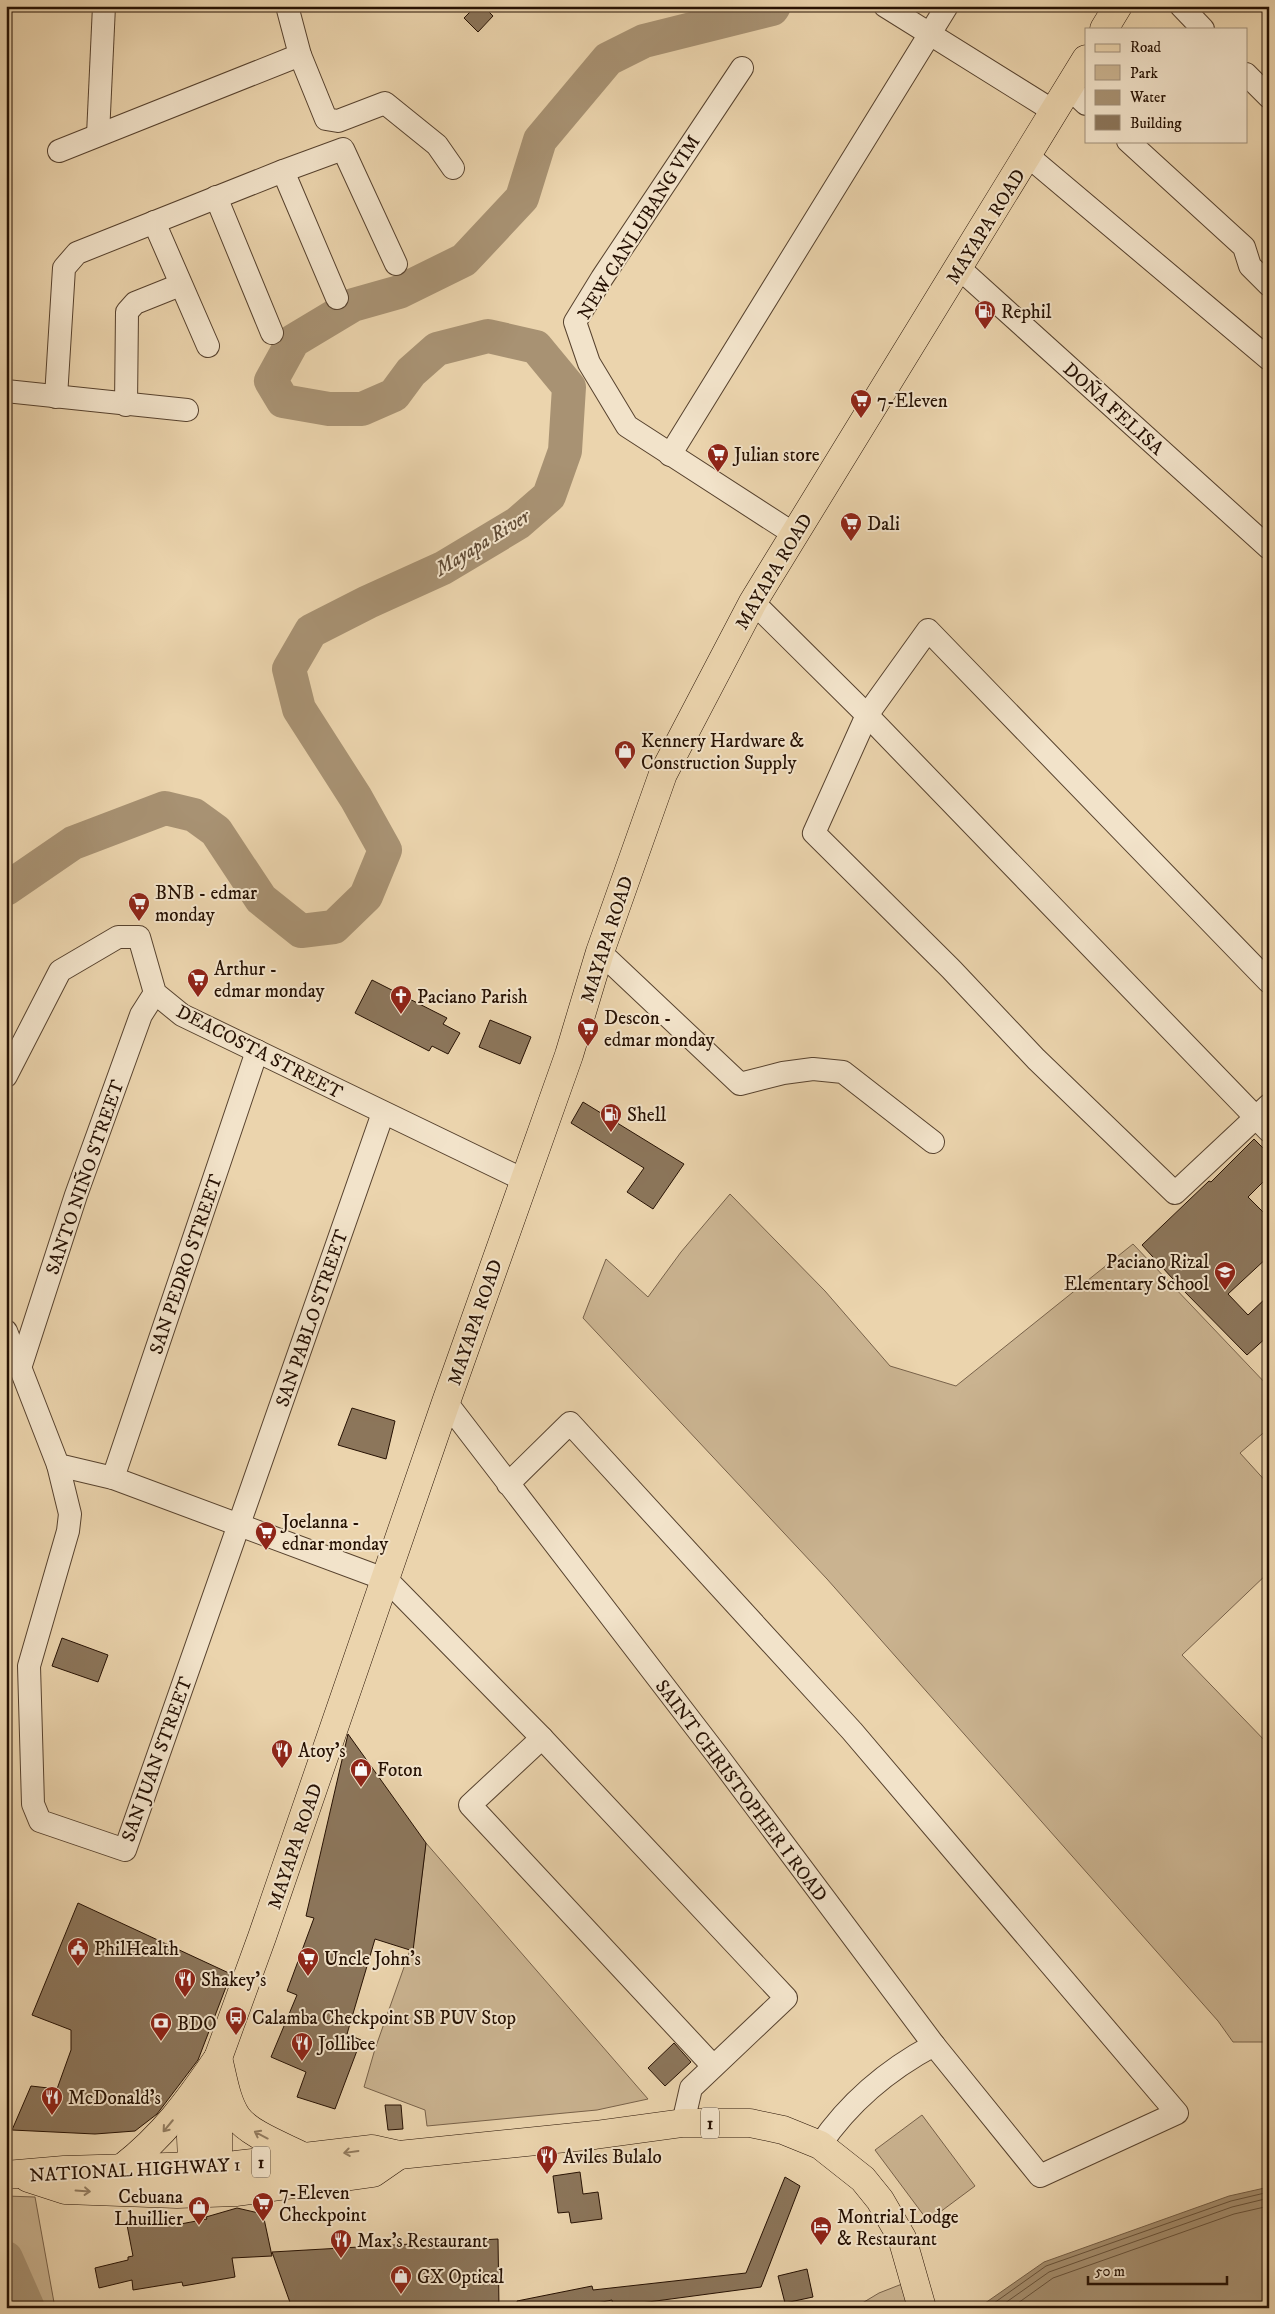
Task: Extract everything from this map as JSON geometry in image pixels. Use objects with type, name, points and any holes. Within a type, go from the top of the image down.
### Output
[{"type":"main road","points":[[1105,28],[1118,6]]},
{"type":"main road","name":"MAYAPA ROAD","points":[[206,2193],[205,2166],[193,2124],[387,1580],[446,1402],[569,1055],[600,952],[663,774],[753,602],[794,534],[1055,112],[1078,96],[1085,64]]},
{"type":"main road","points":[[218,2058],[230,2104],[240,2120],[250,2129],[304,2157]]},
{"type":"main road","points":[[122,2168],[164,2131],[218,2058]]},
{"type":"main road","name":"NATIONAL HIGHWAY 1","points":[[13,2175],[64,2170],[205,2166],[372,2149],[399,2155],[596,2135],[683,2123],[750,2123],[783,2130],[820,2145],[863,2179],[880,2200],[902,2238],[921,2300]]},
{"type":"main road","name":"NATIONAL HIGHWAY 1","points":[[13,2175],[65,2190],[206,2193],[246,2191],[373,2173],[399,2155]]},
{"type":"street","points":[[98,135],[104,6]]},
{"type":"street","points":[[287,6],[300,55],[326,119],[338,121],[385,102],[437,145],[453,168]]},
{"type":"street","points":[[886,6],[1055,112]]},
{"type":"street","points":[[670,455],[947,6]]},
{"type":"street","points":[[1181,6],[1202,28]]},
{"type":"street","points":[[59,151],[300,55]]},
{"type":"street","name":"NEW CANLUBANG VIM","points":[[742,68],[602,278],[575,322],[589,363],[627,426],[794,534]]},
{"type":"street","points":[[1248,76],[1269,97]]},
{"type":"street","points":[[1129,142],[1244,247],[1250,266],[1260,279],[1269,285]]},
{"type":"street","points":[[56,397],[64,268],[77,253],[216,197],[340,149],[345,151],[396,264]]},
{"type":"street","points":[[1028,156],[1269,359]]},
{"type":"street","points":[[283,171],[337,298]]},
{"type":"street","points":[[216,197],[272,333]]},
{"type":"street","points":[[154,222],[208,346]]},
{"type":"street","name":"DOÑA FELISA","points":[[959,268],[1269,548]]},
{"type":"street","points":[[126,405],[127,312],[135,303],[180,284]]},
{"type":"street","points":[[6,391],[187,410]]},
{"type":"street","points":[[753,602],[867,715],[1264,1118],[1175,1193],[1036,1059],[952,969],[814,834],[867,715],[928,630],[1269,982]]},
{"type":"street","points":[[6,1076],[60,971],[118,938],[139,937],[155,993]]},
{"type":"street","points":[[600,952],[740,1084],[783,1073],[813,1069],[843,1072],[933,1142]]},
{"type":"street","name":"DEACOSTA STREET","points":[[155,993],[182,1016],[524,1180]]},
{"type":"street","name":"SANTO NIÑO STREET","points":[[21,1365],[76,1195],[141,1015],[155,993]]},
{"type":"street","name":"SAN PEDRO STREET","points":[[112,1478],[257,1051]]},
{"type":"street","name":"SAN PABLO STREET","points":[[239,1524],[383,1113]]},
{"type":"street","points":[[6,1330],[58,1465],[112,1478],[387,1580],[542,1738],[786,1998],[712,2066],[691,2088],[683,2123]]},
{"type":"street","name":"SAINT CHRISTOPHER I ROAD","points":[[446,1402],[474,1436],[508,1484],[717,1755],[934,2045],[1040,2176],[1177,2113],[852,1731],[570,1423],[508,1484]]},
{"type":"street","name":"SAN JUAN STREET","points":[[58,1465],[70,1514],[68,1530],[28,1666],[33,1804],[40,1821],[125,1850],[239,1524]]},
{"type":"street","points":[[542,1738],[470,1805],[712,2066]]},
{"type":"street","points":[[820,2145],[838,2118],[873,2085],[906,2060],[934,2045]]},
{"type":"green space","points":[[730,1194],[825,1291],[890,1366],[956,1386],[1133,1244],[1269,1387],[1269,1428],[1240,1453],[1269,1485],[1269,1572],[1182,1655],[1269,1745],[1269,2042],[1233,2042],[1218,2021],[827,1579],[583,1318],[606,1259],[648,1297],[681,1252]]},
{"type":"green space","points":[[426,1843],[648,2099],[597,2110],[427,2126],[425,2110],[364,2087],[375,2049],[414,1939]]},
{"type":"green space","points":[[922,2115],[975,2186],[928,2221],[875,2150]]},
{"type":"green space","points":[[6,2196],[35,2197],[55,2308],[6,2308]]},
{"type":"green space","points":[[902,2284],[909,2308],[854,2308],[879,2293]]},
{"type":"water","points":[[1269,2187],[1269,2308],[978,2308],[1044,2262],[1229,2196]]},
{"type":"building","points":[[476,6],[483,6],[493,16],[478,32],[464,18]]},
{"type":"building","name":"Paciano Parish","points":[[372,980],[447,1018],[443,1024],[460,1033],[448,1054],[432,1046],[429,1051],[355,1013]]},
{"type":"building","points":[[490,1020],[531,1037],[520,1064],[479,1047]]},
{"type":"building","points":[[583,1102],[684,1164],[653,1209],[627,1192],[644,1168],[571,1123]]},
{"type":"building","name":"Paciano Rizal Elementary School","points":[[1254,1139],[1269,1154],[1269,1176],[1248,1197],[1269,1218],[1269,1256],[1228,1294],[1248,1315],[1269,1295],[1269,1335],[1247,1355],[1142,1245],[1209,1181],[1211,1182]]},
{"type":"building","points":[[352,1408],[395,1421],[386,1459],[338,1445]]},
{"type":"building","points":[[62,1638],[108,1655],[98,1682],[52,1666]]},
{"type":"building","points":[[348,1734],[426,1843],[413,1951],[375,1939],[347,2034],[361,2040],[335,2109],[297,2097],[306,2072],[271,2057],[297,1995],[287,1991],[314,1918],[306,1916]]},
{"type":"building","points":[[78,1903],[231,1974],[198,2060],[157,2114],[135,2131],[95,2134],[12,2130],[31,2086],[57,2089],[71,2050],[71,2030],[32,2015]]},
{"type":"building","points":[[674,2043],[691,2062],[665,2086],[648,2068]]},
{"type":"building","points":[[385,2105],[401,2105],[403,2129],[388,2130]]},
{"type":"building","points":[[580,2172],[583,2194],[598,2192],[602,2219],[571,2223],[569,2212],[558,2213],[553,2176]]},
{"type":"building","points":[[785,2177],[800,2186],[761,2287],[633,2304],[633,2308],[613,2308],[612,2300],[573,2308],[518,2308],[517,2301],[592,2286],[593,2290],[746,2273]]},
{"type":"building","points":[[237,2208],[263,2214],[272,2256],[232,2258],[235,2277],[183,2286],[182,2282],[133,2290],[132,2280],[99,2288],[95,2268],[128,2260],[128,2257],[133,2256],[127,2225],[169,2219],[170,2226],[207,2219],[206,2217]]},
{"type":"building","points":[[498,2239],[499,2308],[292,2308],[272,2252]]},
{"type":"building","points":[[807,2269],[813,2297],[785,2303],[778,2276]]},
{"type":"waterway","name":"Mayapa River","points":[[6,889],[73,843],[165,808],[194,815],[216,831],[261,899],[301,931],[334,927],[366,896],[385,850],[356,798],[299,709],[289,669],[311,631],[368,602],[443,568],[518,523],[549,496],[565,451],[569,387],[536,347],[488,336],[437,349],[411,372],[394,395],[362,409],[329,409],[283,401],[271,381],[293,341],[353,305],[399,292],[464,260],[522,198],[540,140],[608,59],[644,41],[772,9],[774,6]]},
{"type":"waterway","name":"Mayapa River","points":[[6,2258],[28,2308]]},
{"type":"place","name":"Rephil","points":[[985,330]]},
{"type":"place","name":"7-Eleven","points":[[861,419]]},
{"type":"place","name":"Julian store","points":[[718,473]]},
{"type":"place","name":"Dali","points":[[851,542]]},
{"type":"place","name":"Kennery Hardware & Construction Supply","points":[[625,770]]},
{"type":"place","name":"BNB - edmar monday","points":[[139,922]]},
{"type":"place","name":"Arthur - edmar monday","points":[[198,998]]},
{"type":"place","name":"Paciano Parish","points":[[401,1015]]},
{"type":"place","name":"Descon - edmar monday","points":[[588,1047]]},
{"type":"place","name":"Shell","points":[[611,1133]]},
{"type":"place","name":"Paciano Rizal Elementary School","points":[[1225,1291]]},
{"type":"place","name":"Joelanna - ednar monday","points":[[266,1551]]},
{"type":"place","name":"Atoy's","points":[[282,1769]]},
{"type":"place","name":"Foton","points":[[361,1788]]},
{"type":"place","name":"PhilHealth","points":[[78,1967]]},
{"type":"place","name":"Uncle John's","points":[[308,1977]]},
{"type":"place","name":"Shakey's","points":[[185,1998]]},
{"type":"place","name":"Calamba Checkpoint SB PUV Stop","points":[[236,2036]]},
{"type":"place","name":"BDO","points":[[161,2042]]},
{"type":"place","name":"Jollibee","points":[[302,2062]]},
{"type":"place","name":"McDonald's","points":[[52,2116]]},
{"type":"place","name":"Aviles Bulalo","points":[[547,2175]]},
{"type":"place","name":"7-Eleven Checkpoint","points":[[263,2222]]},
{"type":"place","name":"Cebuana Lhuillier","points":[[199,2226]]},
{"type":"place","name":"Montrial Lodge & Restaurant","points":[[821,2246]]},
{"type":"place","name":"Max's Restaurant","points":[[341,2259]]},
{"type":"place","name":"GX Optical","points":[[401,2295]]}]
